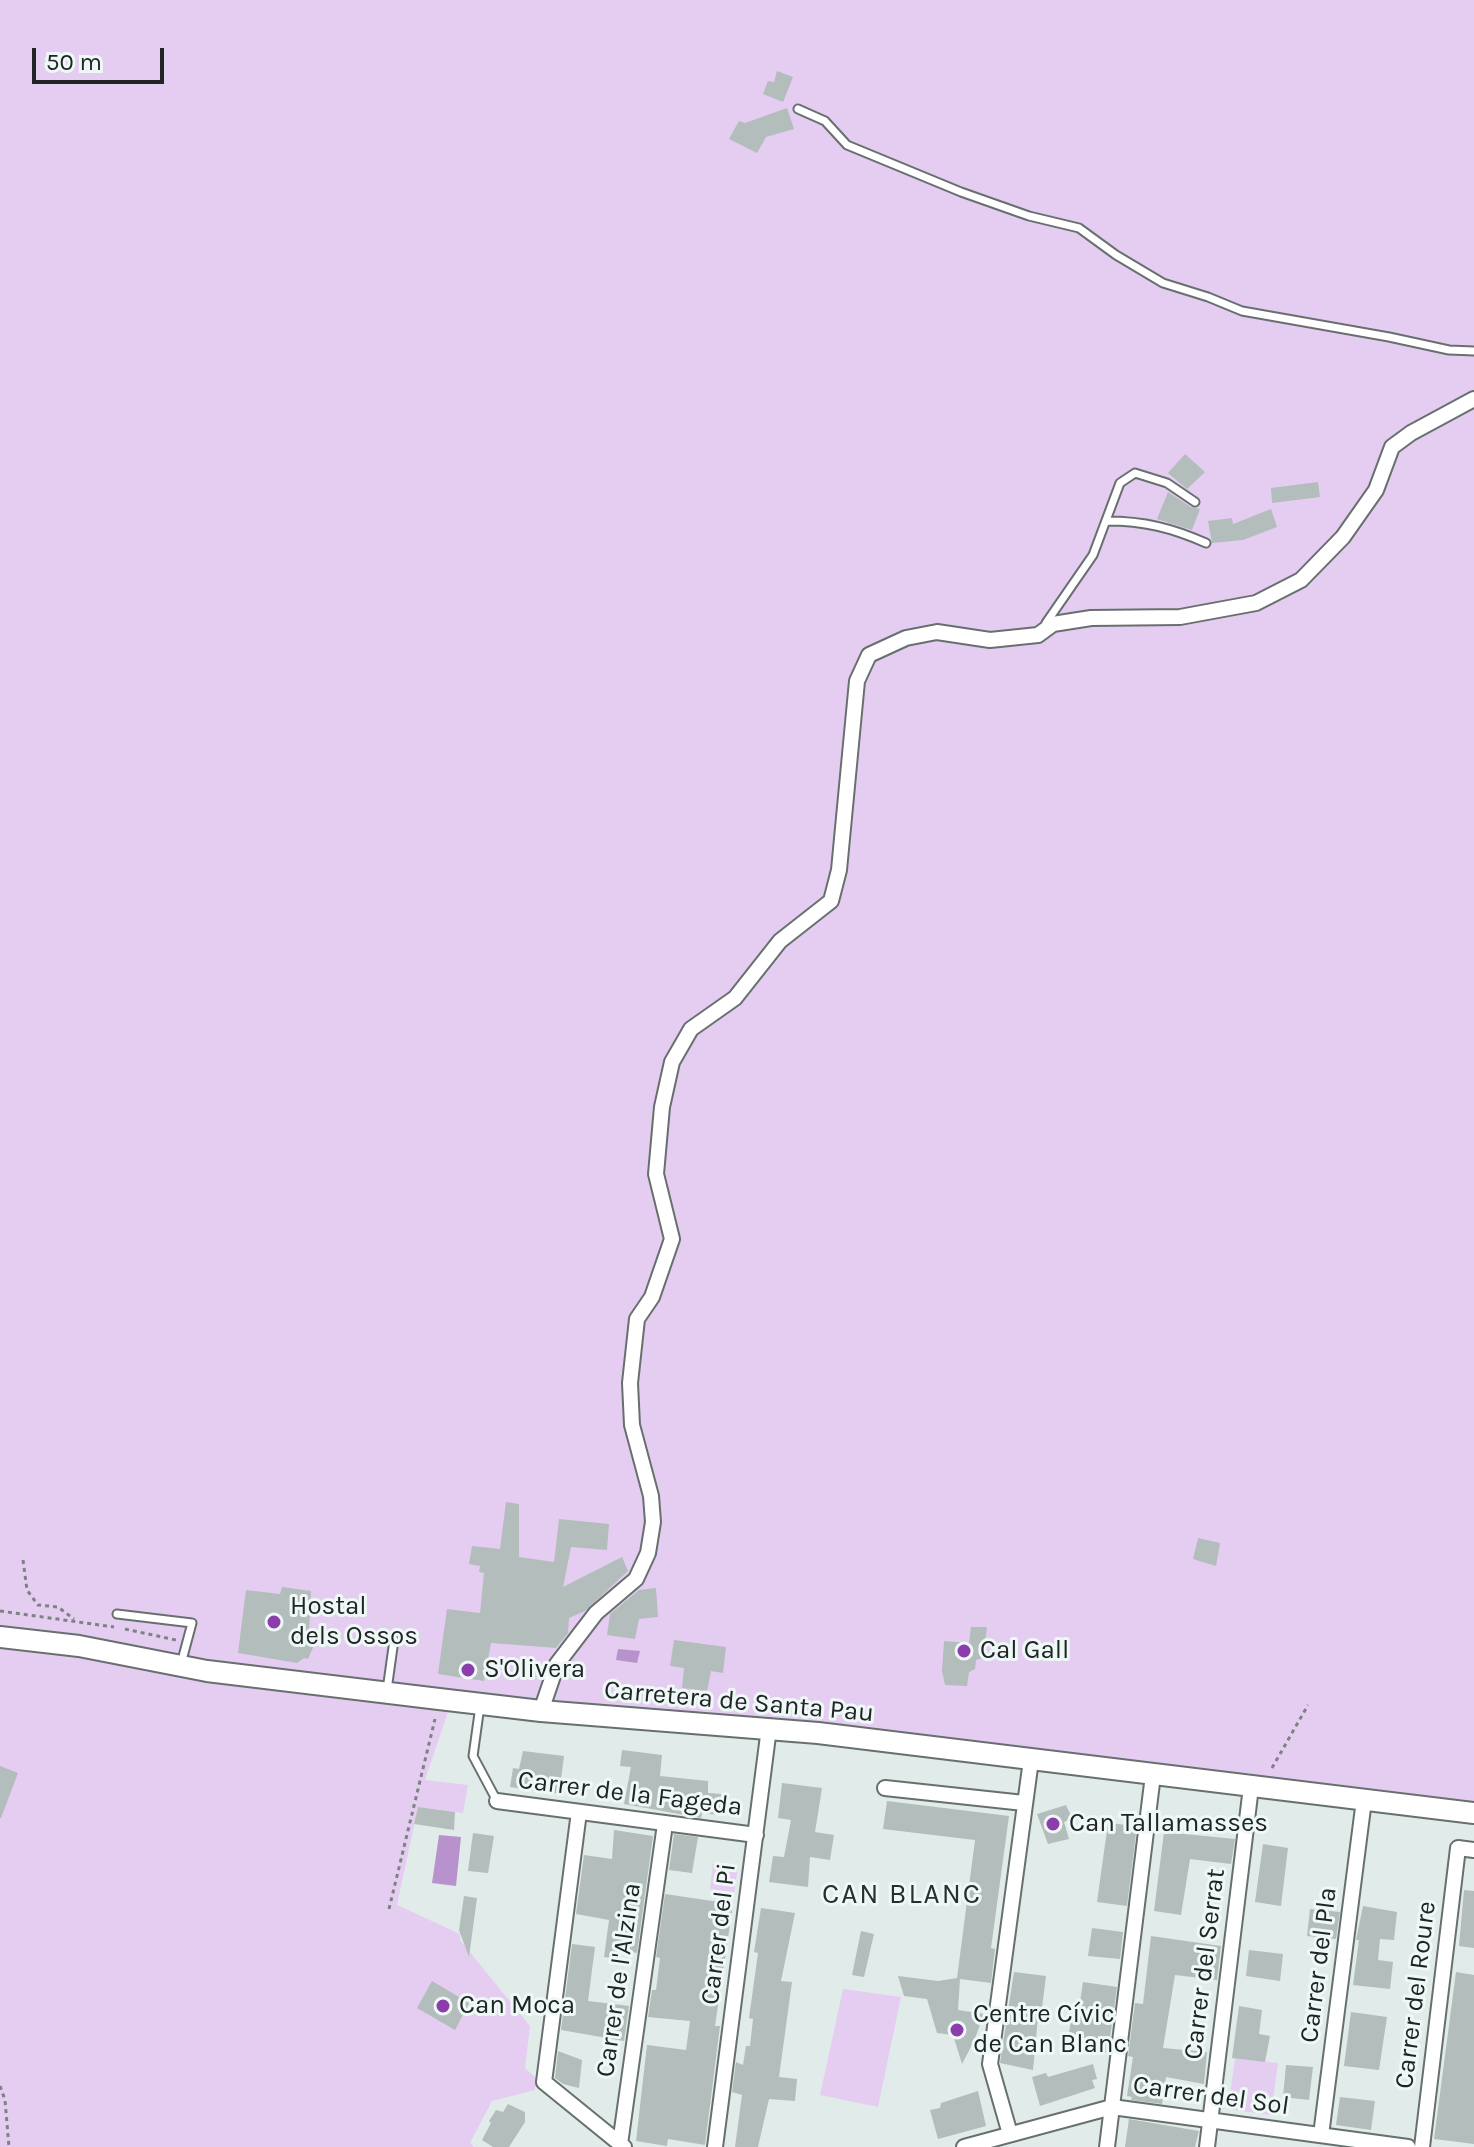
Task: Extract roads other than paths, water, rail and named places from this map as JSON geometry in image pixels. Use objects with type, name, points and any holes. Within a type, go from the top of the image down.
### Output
[{"type":"main road","name":"Carretera de Santa Pau","points":[[0,1637],[79,1646],[181,1666],[386,1693],[541,1711],[769,1728],[1474,1813]]},
{"type":"street","points":[[541,1711],[557,1664],[596,1613],[636,1579],[648,1553],[653,1522],[651,1496],[632,1425],[630,1383],[637,1319],[652,1297],[672,1239],[656,1174],[662,1107],[672,1062],[691,1029],[735,998],[780,941],[831,901],[839,870],[857,681],[869,655],[906,638],[937,632],[990,640],[1038,635],[1053,624],[1091,618],[1180,617],[1256,603],[1301,580],[1343,537],[1376,490],[1392,447],[1411,433],[1474,399]]},
{"type":"street","name":"Carrer del Pi","points":[[715,2147],[769,1728]]},
{"type":"street","points":[[1001,2140],[990,2064],[1031,1760]]},
{"type":"street","points":[[1107,2147],[1153,1775]]},
{"type":"street","name":"Carrer del Serrat","points":[[1207,2147],[1251,1787]]},
{"type":"street","points":[[885,1788],[1024,1803]]},
{"type":"street","name":"Carrer del Pla","points":[[1321,2135],[1364,1800]]},
{"type":"street","name":"Carrer de la Fageda","points":[[497,1801],[756,1835]]},
{"type":"street","points":[[579,1812],[544,2082],[622,2145]]},
{"type":"street","name":"Carrer de l'Alzina","points":[[622,2145],[665,1824]]},
{"type":"street","name":"Carrer del Roure","points":[[1422,2147],[1458,1848],[1474,1850]]},
{"type":"street","name":"Carrer del Sol","points":[[964,2147],[1001,2140],[1112,2107],[1408,2147]]},
{"type":"lane","points":[[798,109],[825,121],[847,145],[961,192],[1029,216],[1079,228],[1163,283],[1242,311],[1449,350],[1474,351]]},
{"type":"lane","points":[[1038,635],[1093,555],[1120,483],[1135,473],[1167,483],[1195,502]]},
{"type":"lane","points":[[1107,521],[1137,521],[1173,528],[1206,543]]},
{"type":"lane","points":[[117,1614],[192,1623],[181,1666]]},
{"type":"lane","points":[[386,1693],[394,1640]]},
{"type":"lane","points":[[481,1703],[473,1756],[497,1801]]},
{"type":"place","name":"Hostal dels Ossos","points":[[274,1622]]},
{"type":"place","name":"Cal Gall","points":[[964,1651]]},
{"type":"place","name":"S'Olivera","points":[[468,1670]]},
{"type":"place","name":"Can Tallamasses","points":[[1053,1824]]},
{"type":"place","name":"Can Moca","points":[[443,2006]]},
{"type":"place","name":"Centre Cívic de Can Blanc","points":[[957,2030]]},
{"type":"district","name":"CAN BLANC","points":[[902,1895]]}]
